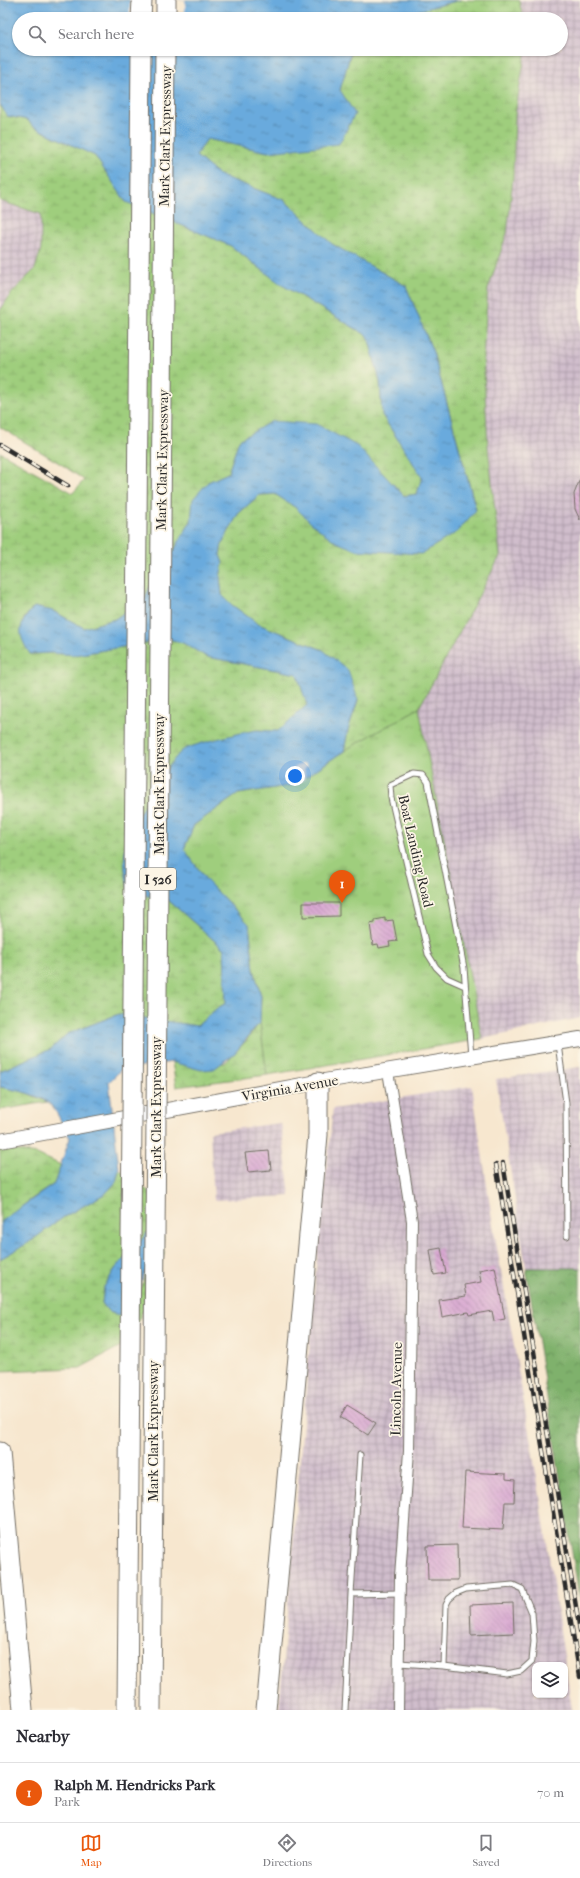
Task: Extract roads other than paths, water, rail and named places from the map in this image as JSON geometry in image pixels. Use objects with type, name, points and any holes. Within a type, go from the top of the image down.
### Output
[{"type":"highway","points":[[142,0],[142,12]]},
{"type":"highway","points":[[166,0],[166,12]]},
{"type":"highway","name":"Mark Clark Expressway","points":[[128,1710],[141,56]]},
{"type":"highway","name":"Mark Clark Expressway","points":[[151,1710],[165,56]]},
{"type":"highway","points":[[266,1710],[318,1135],[318,1082]]},
{"type":"highway","points":[[0,1452],[23,1710]]},
{"type":"main road","name":"Virginia Avenue","points":[[0,1141],[318,1082],[580,1039]]},
{"type":"street","name":"Lincoln Avenue","points":[[388,1071],[412,1221],[409,1451],[400,1593],[398,1710]]},
{"type":"lane","name":"Boat Landing Road","points":[[465,986],[447,978],[436,967],[428,954],[419,920],[391,798],[390,785],[414,774],[423,775],[428,782],[464,968],[471,1057]]},
{"type":"lane","points":[[558,1043],[566,1103],[567,1236]]},
{"type":"lane","points":[[345,1710],[360,1455]]},
{"type":"lane","points":[[399,1663],[444,1666],[507,1674],[521,1671],[532,1661],[534,1641],[532,1613],[522,1589],[513,1585],[466,1589],[456,1593],[449,1599],[446,1605],[444,1666]]},
{"type":"lane","points":[[351,1594],[400,1593]]},
{"type":"water","points":[[0,0],[460,0],[413,12],[12,12],[12,56],[350,56],[340,90],[355,114],[339,144],[268,152],[207,139],[196,156],[219,175],[284,200],[332,244],[406,286],[433,352],[476,510],[457,532],[421,554],[356,550],[336,542],[311,523],[296,508],[275,494],[259,495],[238,514],[222,544],[220,555],[223,563],[220,577],[222,595],[232,605],[258,624],[323,650],[348,670],[358,700],[348,730],[344,751],[293,785],[238,794],[194,825],[184,849],[207,881],[249,924],[254,970],[261,996],[260,1022],[235,1053],[214,1069],[201,1070],[172,1062],[122,1069],[109,1082],[119,1169],[116,1182],[106,1193],[64,1217],[28,1243],[0,1259],[1,1221],[54,1184],[70,1138],[53,1108],[46,1101],[29,1094],[0,1087],[0,1071],[51,1049],[67,1034],[119,1014],[197,1026],[216,1009],[226,1003],[224,949],[168,900],[129,892],[126,878],[125,848],[135,821],[160,779],[183,750],[231,735],[251,731],[278,731],[307,705],[297,674],[207,657],[183,643],[169,639],[75,655],[51,653],[30,654],[21,635],[24,619],[34,607],[53,611],[84,628],[115,619],[145,598],[154,578],[173,552],[191,521],[193,499],[208,482],[228,473],[239,440],[272,421],[316,424],[357,446],[404,496],[417,494],[422,477],[382,415],[380,382],[368,336],[282,285],[231,246],[126,202],[95,156],[32,126],[28,120],[7,116],[0,104]]},
{"type":"water","points":[[149,1231],[149,1262],[132,1306],[122,1316],[109,1312],[102,1303],[104,1287],[115,1269]]},
{"type":"railway","points":[[0,445],[68,486]]},
{"type":"railway","points":[[503,1163],[580,1631]]},
{"type":"railway","points":[[496,1164],[580,1677]]},
{"type":"place","name":"Ralph M. Hendricks Park","points":[[342,903]]}]
